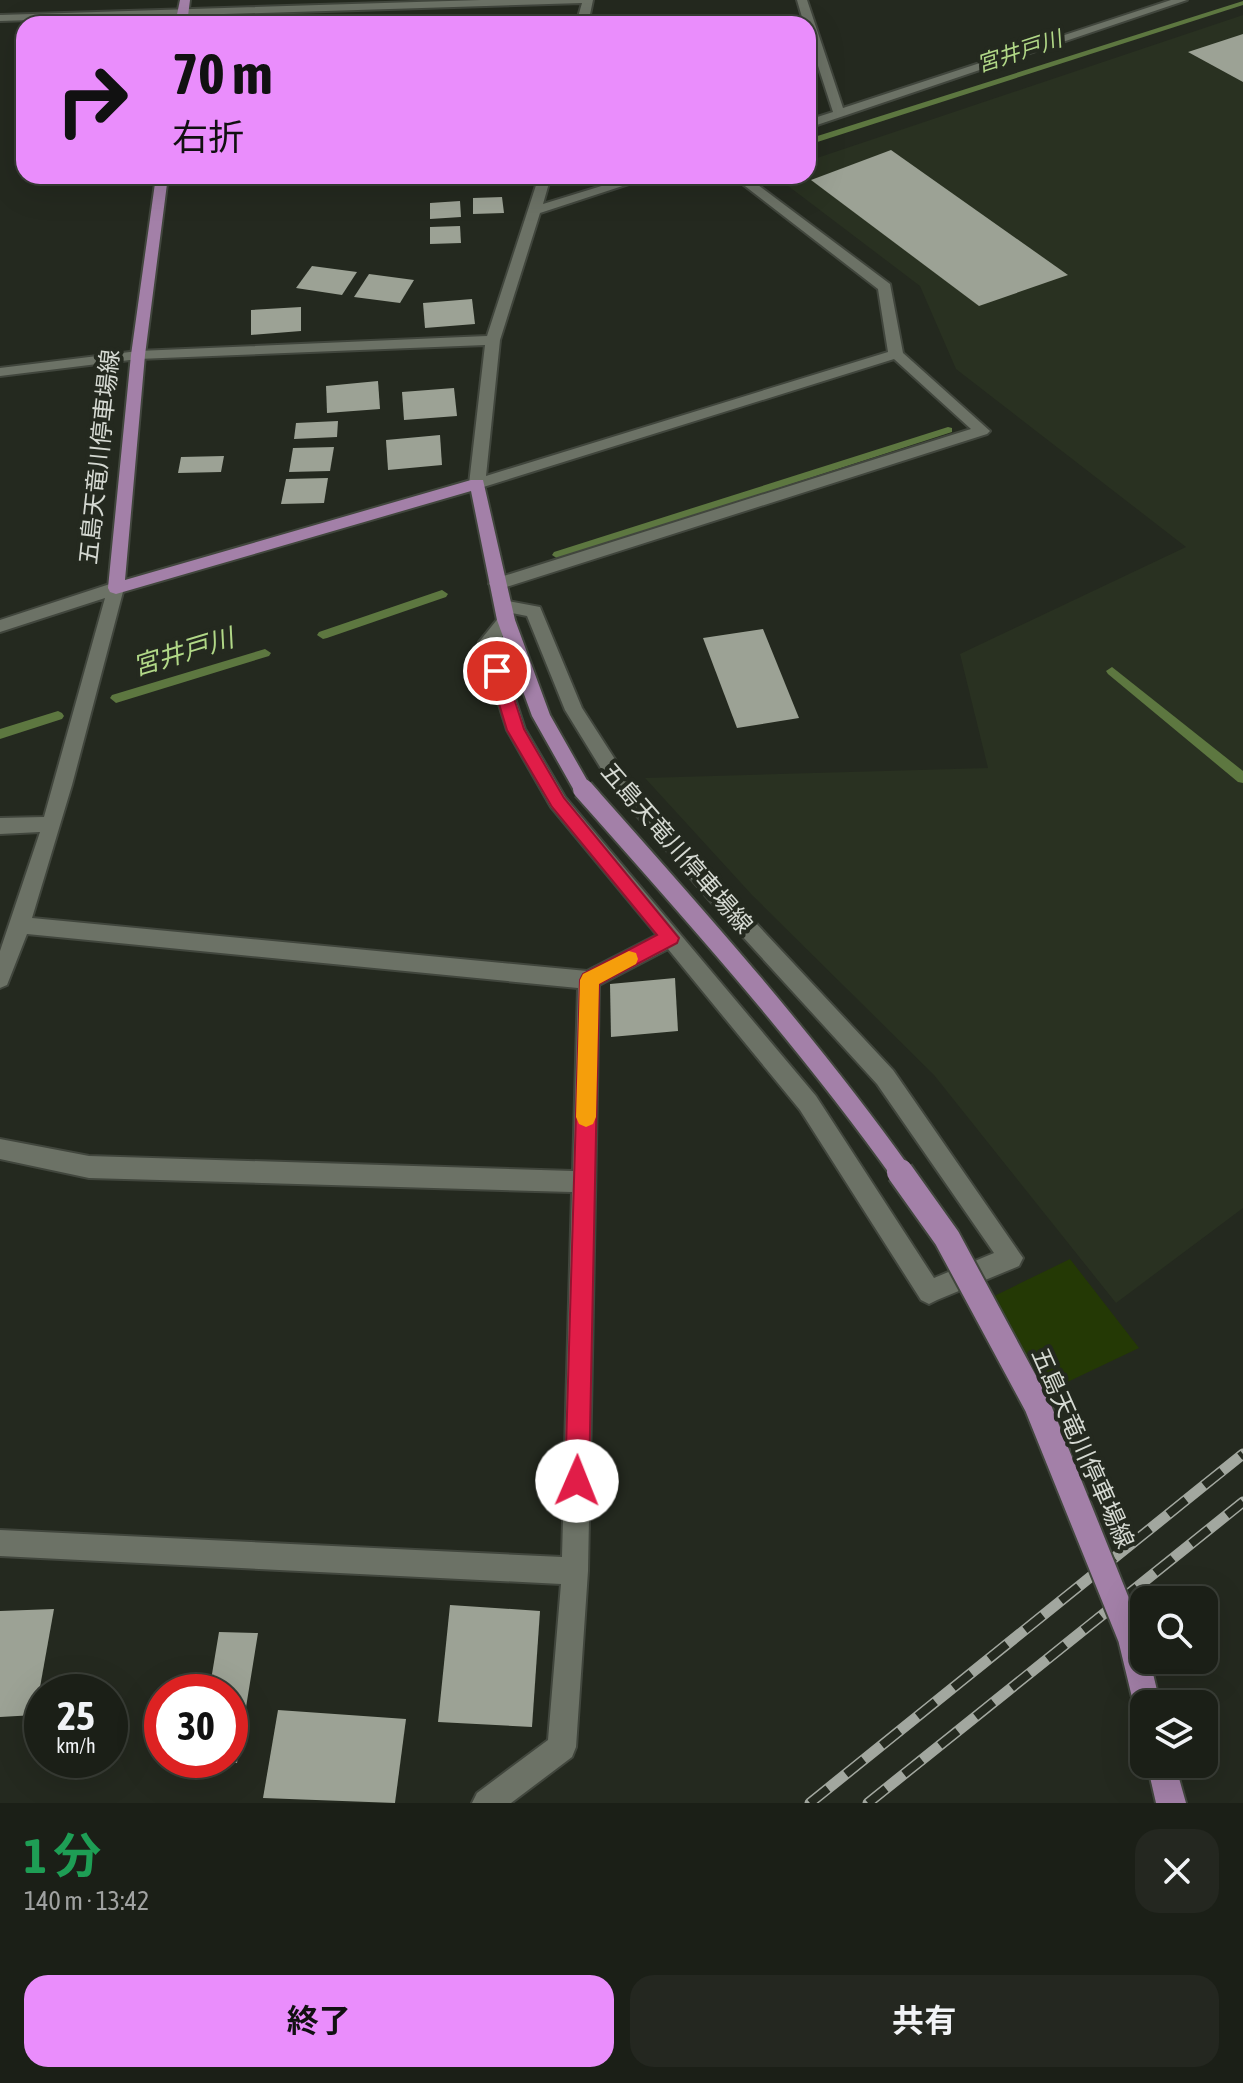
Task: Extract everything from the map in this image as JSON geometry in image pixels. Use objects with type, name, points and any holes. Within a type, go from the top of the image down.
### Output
[{"type":"main road","name":"五島天竜川停車場線","points":[[161,184],[138,355],[116,588],[477,484],[504,613],[541,716],[583,789],[724,948],[841,1089],[947,1238],[1037,1405],[1131,1638],[1144,1690]]},
{"type":"main road","points":[[1165,1778],[1171,1803]]},
{"type":"street","points":[[245,16],[588,0]]},
{"type":"street","points":[[816,121],[1182,0]]},
{"type":"street","points":[[816,43],[839,113]]},
{"type":"street","points":[[543,184],[493,340],[477,484],[896,354]]},
{"type":"street","points":[[537,210],[621,184]]},
{"type":"street","points":[[497,584],[982,431],[896,354],[885,287],[749,184]]},
{"type":"street","points":[[0,372],[138,355],[493,340]]},
{"type":"street","points":[[0,626],[116,588]]},
{"type":"street","points":[[0,979],[21,925],[51,824],[116,588]]},
{"type":"street","points":[[534,611],[574,710],[620,783],[718,896],[885,1077],[1011,1258],[929,1292],[808,1103],[670,938],[558,802],[516,730],[488,642],[504,613],[534,611]]},
{"type":"street","points":[[0,826],[51,824]]},
{"type":"street","points":[[21,925],[589,980],[670,938]]},
{"type":"street","points":[[487,1803],[562,1747],[575,1571],[589,980]]},
{"type":"street","points":[[0,1149],[89,1167],[584,1182]]},
{"type":"street","points":[[0,1543],[575,1571]]},
{"type":"shaded area","points":[[1243,15],[1243,1208],[1116,1303],[934,1075],[752,895],[645,778],[988,768],[960,654],[1186,547],[956,369],[920,286],[786,184],[816,184],[816,158]]},
{"type":"green space","points":[[1070,1259],[1139,1348],[1040,1395],[986,1300]]},
{"type":"building","points":[[1243,34],[1243,82],[1188,52]]},
{"type":"building","points":[[891,150],[1068,275],[979,306],[816,184],[816,178]]},
{"type":"building","points":[[502,197],[504,213],[473,214],[473,198]]},
{"type":"building","points":[[460,201],[461,217],[430,219],[430,203]]},
{"type":"building","points":[[460,226],[461,243],[430,244],[430,227]]},
{"type":"building","points":[[312,266],[357,272],[342,295],[296,288]]},
{"type":"building","points":[[369,274],[414,280],[400,303],[354,297]]},
{"type":"building","points":[[472,299],[475,324],[425,328],[423,303]]},
{"type":"building","points":[[301,307],[301,331],[251,335],[251,310]]},
{"type":"building","points":[[378,381],[380,409],[327,413],[326,386]]},
{"type":"building","points":[[454,388],[457,416],[404,420],[402,392]]},
{"type":"building","points":[[338,421],[337,437],[294,439],[296,423]]},
{"type":"building","points":[[440,435],[442,465],[388,470],[386,440]]},
{"type":"building","points":[[334,447],[330,471],[289,472],[293,448]]},
{"type":"building","points":[[224,456],[221,472],[178,473],[181,457]]},
{"type":"building","points":[[328,478],[324,503],[281,504],[286,479]]},
{"type":"building","points":[[763,629],[799,718],[737,728],[703,638]]},
{"type":"building","points":[[675,978],[678,1031],[611,1037],[610,984]]},
{"type":"building","points":[[450,1605],[540,1611],[532,1727],[438,1722]]},
{"type":"building","points":[[54,1609],[42,1674],[24,1674],[24,1716],[0,1717],[0,1611]]},
{"type":"building","points":[[219,1632],[258,1633],[248,1695],[248,1674],[212,1674]]},
{"type":"building","points":[[278,1710],[406,1719],[395,1803],[263,1798]]},
{"type":"waterway","name":"宮井戸川","points":[[816,139],[1243,3]]},
{"type":"waterway","name":"宮井戸川","points":[[558,555],[948,430]]},
{"type":"waterway","name":"宮井戸川","points":[[323,635],[442,594]]},
{"type":"waterway","name":"宮井戸川","points":[[116,698],[265,653]]},
{"type":"waterway","points":[[1112,671],[1243,778]]},
{"type":"waterway","name":"宮井戸川","points":[[0,734],[58,716]]},
{"type":"railway","points":[[810,1803],[1243,1454]]},
{"type":"railway","points":[[868,1803],[1243,1502]]},
{"type":"slow traffic","points":[[586,1117],[589,980],[629,959]]},
{"type":"route","points":[[497,671],[516,730],[558,802],[670,938],[589,980],[577,1481]]}]
